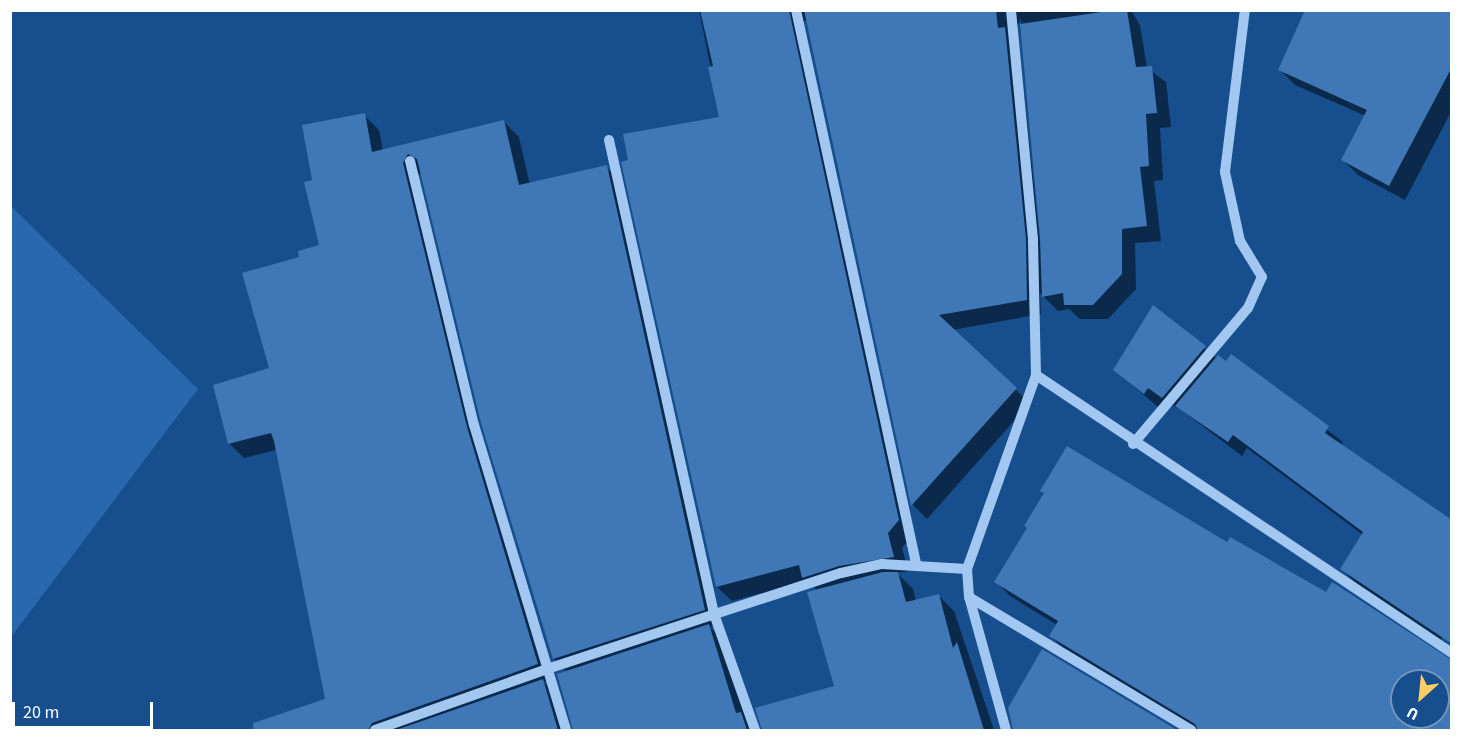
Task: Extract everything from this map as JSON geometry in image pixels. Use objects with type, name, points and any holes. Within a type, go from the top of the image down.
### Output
[{"type":"street","points":[[796,10],[916,563]]},
{"type":"street","points":[[1006,730],[969,597],[967,569],[1036,375],[1033,239],[1011,10]]},
{"type":"street","points":[[1133,444],[1248,308],[1262,277],[1240,241],[1225,172],[1245,10]]},
{"type":"street","points":[[609,140],[714,614],[755,730]]},
{"type":"street","points":[[410,161],[474,424],[566,730]]},
{"type":"street","points":[[1036,375],[1133,444],[1452,653]]},
{"type":"street","points":[[375,730],[547,669],[841,573],[882,564],[916,563],[967,569]]},
{"type":"street","points":[[969,597],[1191,730]]},
{"type":"shaded area","points":[[11,206],[198,389],[10,637]]},
{"type":"building","points":[[700,10],[789,10],[899,520],[888,533],[894,557],[839,566],[802,578],[799,565],[716,587],[621,162],[628,160],[623,134],[719,117],[708,67],[713,66]]},
{"type":"building","points":[[804,10],[996,10],[998,28],[1005,27],[1026,239],[1027,300],[939,315],[1017,388],[911,506]]},
{"type":"building","points":[[1127,10],[1136,67],[1152,66],[1157,113],[1146,114],[1149,166],[1140,167],[1147,226],[1122,229],[1122,274],[1093,305],[1064,305],[1063,293],[1042,297],[1040,238],[1020,24]]},
{"type":"building","points":[[1305,10],[1452,10],[1452,67],[1389,186],[1341,160],[1367,110],[1278,70]]},
{"type":"building","points":[[365,113],[372,152],[504,120],[519,185],[607,165],[705,610],[553,659],[481,423],[417,159],[408,154],[403,163],[467,427],[538,664],[372,723],[368,730],[254,730],[253,723],[325,699],[274,441],[271,433],[228,444],[213,385],[269,368],[242,273],[299,257],[298,251],[319,245],[304,182],[312,180],[302,125]]},
{"type":"building","points":[[1153,305],[1206,346],[1162,398],[1148,388],[1144,394],[1113,370]]},
{"type":"building","points":[[1231,354],[1329,426],[1325,433],[1452,520],[1452,644],[1340,569],[1363,532],[1233,435],[1228,442],[1175,406],[1218,355],[1226,361]]},
{"type":"building","points":[[1067,446],[1227,542],[1230,537],[1326,592],[1332,582],[1452,660],[1452,730],[1198,730],[1195,724],[1049,636],[1058,621],[994,582],[1027,528],[1024,526],[1044,493],[1040,491]]},
{"type":"building","points":[[883,572],[898,572],[906,602],[939,594],[953,648],[957,642],[984,730],[762,730],[755,708],[834,686],[807,592]]},
{"type":"building","points":[[709,624],[736,713],[741,712],[747,730],[573,730],[557,674]]},
{"type":"building","points":[[1042,649],[1177,730],[1013,730],[1008,708]]},
{"type":"building","points":[[543,679],[558,730],[396,730]]}]
